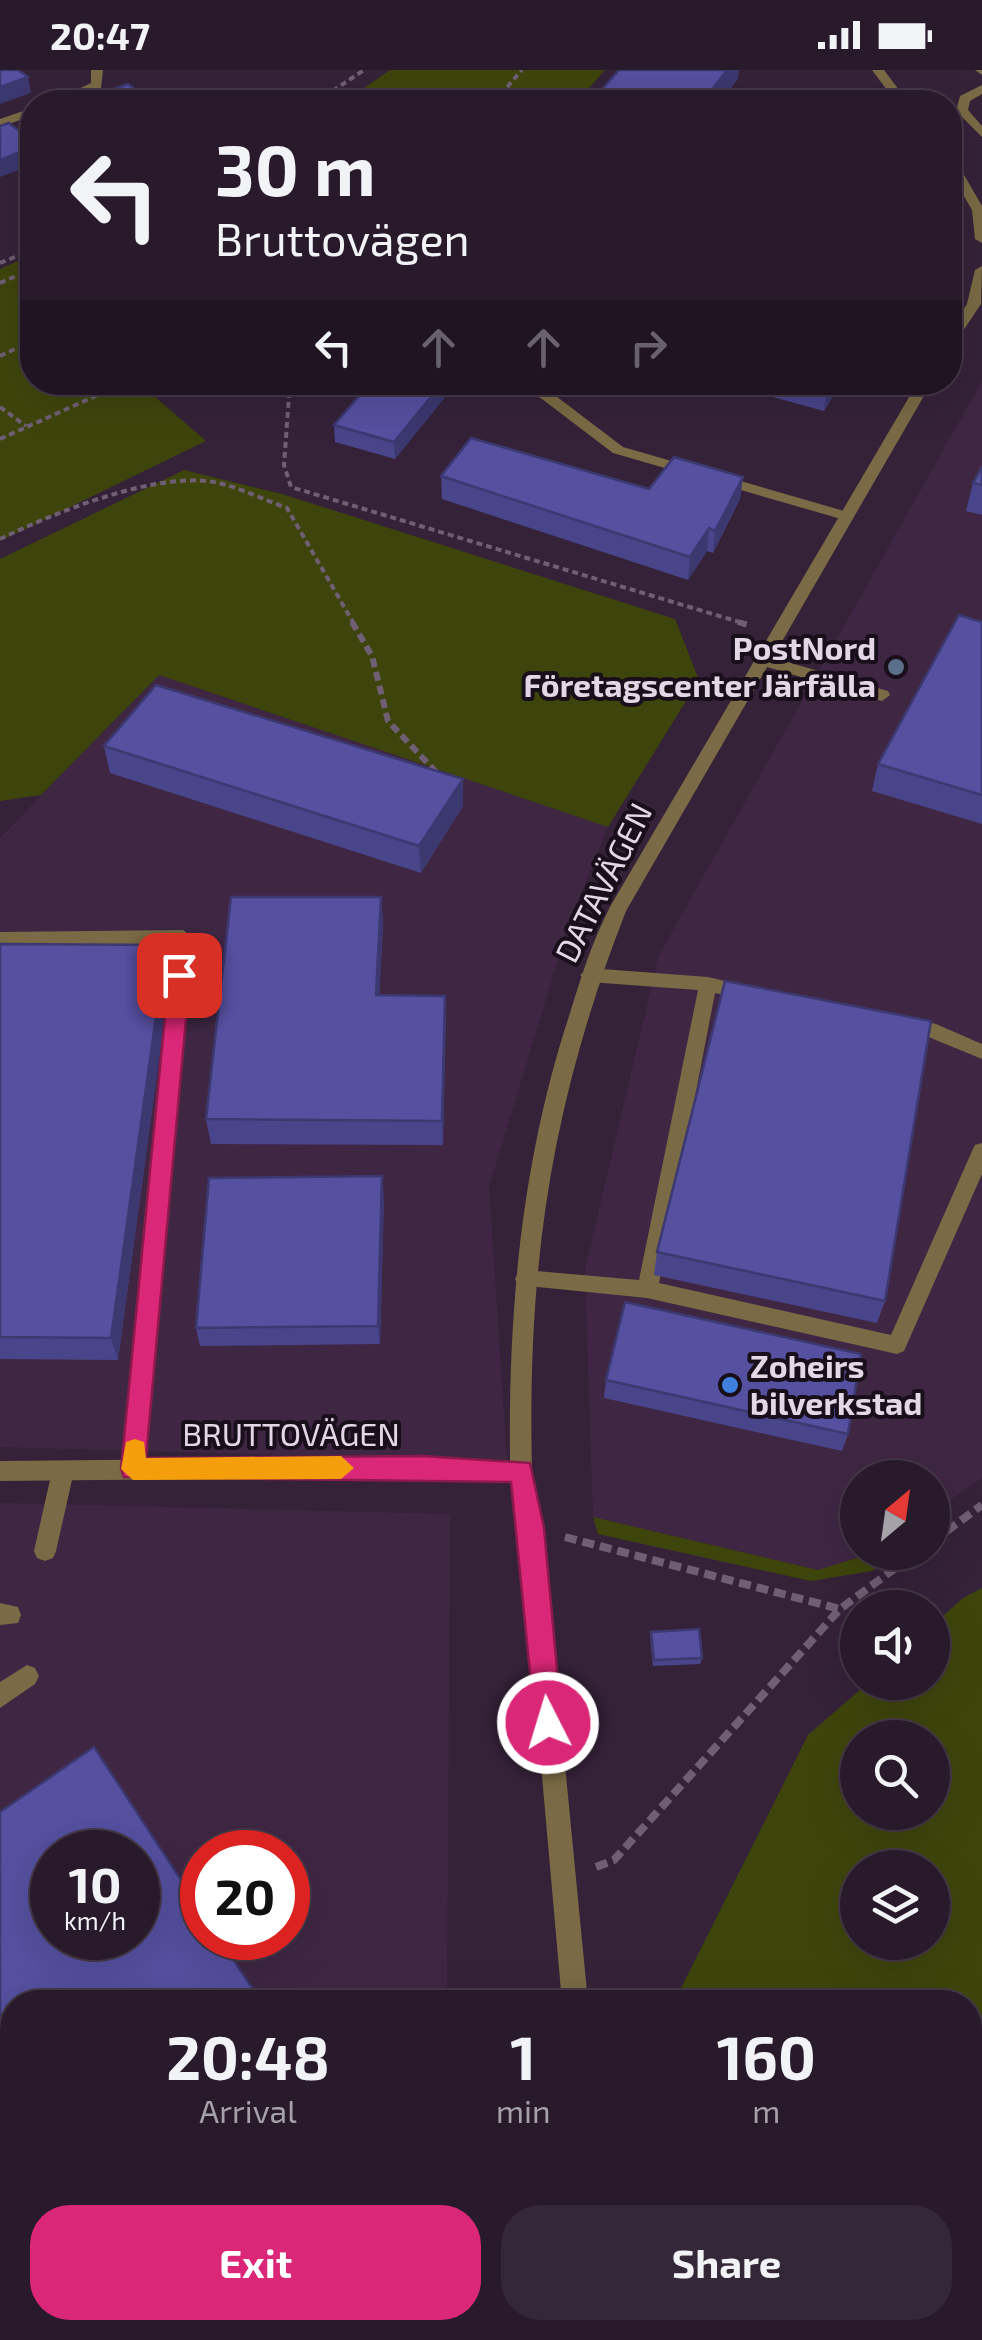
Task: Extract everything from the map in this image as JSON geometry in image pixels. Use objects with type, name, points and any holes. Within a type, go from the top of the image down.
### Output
[{"type":"street","points":[[982,89],[964,99],[962,112],[982,133]]},
{"type":"street","points":[[962,182],[978,210],[982,239]]},
{"type":"street","points":[[962,322],[974,304],[982,270]]},
{"type":"street","points":[[545,395],[618,450],[846,516]]},
{"type":"street","name":"DATAVÄGEN","points":[[574,1990],[531,1528],[522,1471],[525,1279],[544,1141],[570,1027],[617,910],[917,395]]},
{"type":"street","points":[[763,660],[882,695]]},
{"type":"street","points":[[0,938],[183,937],[133,1469]]},
{"type":"street","points":[[589,975],[708,984],[763,996]]},
{"type":"street","points":[[647,1288],[708,984]]},
{"type":"street","points":[[892,1021],[929,1029],[982,1052]]},
{"type":"street","points":[[525,1279],[647,1288],[898,1345],[982,1151]]},
{"type":"street","name":"BRUTTOVÄGEN","points":[[0,1471],[423,1467],[522,1471]]},
{"type":"street","points":[[45,1550],[63,1471]]},
{"type":"street","points":[[0,1697],[27,1676]]},
{"type":"path","points":[[334,90],[364,70]]},
{"type":"path","points":[[504,90],[522,70]]},
{"type":"path","points":[[98,75],[136,90]]},
{"type":"path","points":[[0,439],[98,395]]},
{"type":"path","points":[[289,395],[284,465],[290,486],[778,634]]},
{"type":"path","points":[[0,408],[27,427]]},
{"type":"path","points":[[0,539],[25,526],[169,483],[206,482],[287,508],[372,656],[388,721],[436,772]]},
{"type":"path","points":[[950,1529],[982,1506]]},
{"type":"path","points":[[531,1528],[840,1609],[614,1860],[562,1880]]},
{"type":"path","points":[[866,1590],[893,1570]]},
{"type":"shaded area","points":[[982,381],[982,1478],[950,1500],[950,1460],[840,1460],[840,1563],[819,1570],[593,1517],[585,1269],[659,955]]},
{"type":"shaded area","points":[[159,675],[608,827],[569,923],[489,1187],[507,1461],[0,1447],[0,838]]},
{"type":"shaded area","points":[[0,1503],[450,1514],[447,1990],[0,1990]]},
{"type":"green space","points":[[390,70],[605,70],[588,90],[361,90]]},
{"type":"green space","points":[[20,260],[20,395],[153,395],[206,441],[0,541],[0,269]]},
{"type":"green space","points":[[184,470],[282,494],[675,619],[699,680],[608,827],[159,675],[41,795],[0,801],[0,559]]},
{"type":"green space","points":[[593,1517],[818,1570],[840,1563],[840,1570],[874,1570],[811,1581],[598,1534]]},
{"type":"green space","points":[[982,1588],[982,1990],[680,1990],[808,1735],[848,1700],[950,1700],[950,1610]]},
{"type":"building","points":[[0,70],[18,70],[28,77],[0,87]]},
{"type":"building","points":[[619,70],[727,70],[714,87],[727,90],[602,90]]},
{"type":"building","points":[[128,84],[136,90],[112,90]]},
{"type":"building","points":[[9,123],[20,132],[20,152],[0,160],[0,126]]},
{"type":"building","points":[[360,395],[432,395],[394,442],[334,425]]},
{"type":"building","points":[[471,438],[649,489],[674,457],[743,477],[715,531],[709,528],[690,557],[441,476]]},
{"type":"building","points":[[982,467],[982,485],[973,483]]},
{"type":"building","points":[[959,615],[982,622],[982,795],[878,764]]},
{"type":"building","points":[[156,685],[463,779],[419,846],[104,746]]},
{"type":"building","points":[[231,897],[381,897],[376,995],[445,996],[442,1121],[206,1119]]},
{"type":"building","points":[[0,944],[166,945],[111,1338],[0,1337]]},
{"type":"building","points":[[725,981],[931,1021],[885,1301],[657,1252]]},
{"type":"building","points":[[382,1176],[378,1326],[196,1328],[209,1178]]},
{"type":"building","name":"Zoheirs bilverkstad","points":[[625,1302],[861,1354],[848,1434],[606,1380]]},
{"type":"building","points":[[699,1629],[702,1658],[654,1660],[651,1632]]},
{"type":"building","points":[[94,1747],[148,1830],[30,1830],[30,1960],[160,1960],[160,1848],[180,1878],[180,1960],[234,1960],[253,1990],[0,1990],[0,1812]]},
{"type":"slow traffic","points":[[135,1450],[133,1469],[341,1468]]},
{"type":"place","name":"PostNord Företagscenter Järfälla","points":[[896,667]]},
{"type":"place","name":"Zoheirs bilverkstad","points":[[730,1385]]},
{"type":"route","points":[[179,975],[133,1469],[423,1467],[522,1471],[531,1528],[548,1723]]}]
